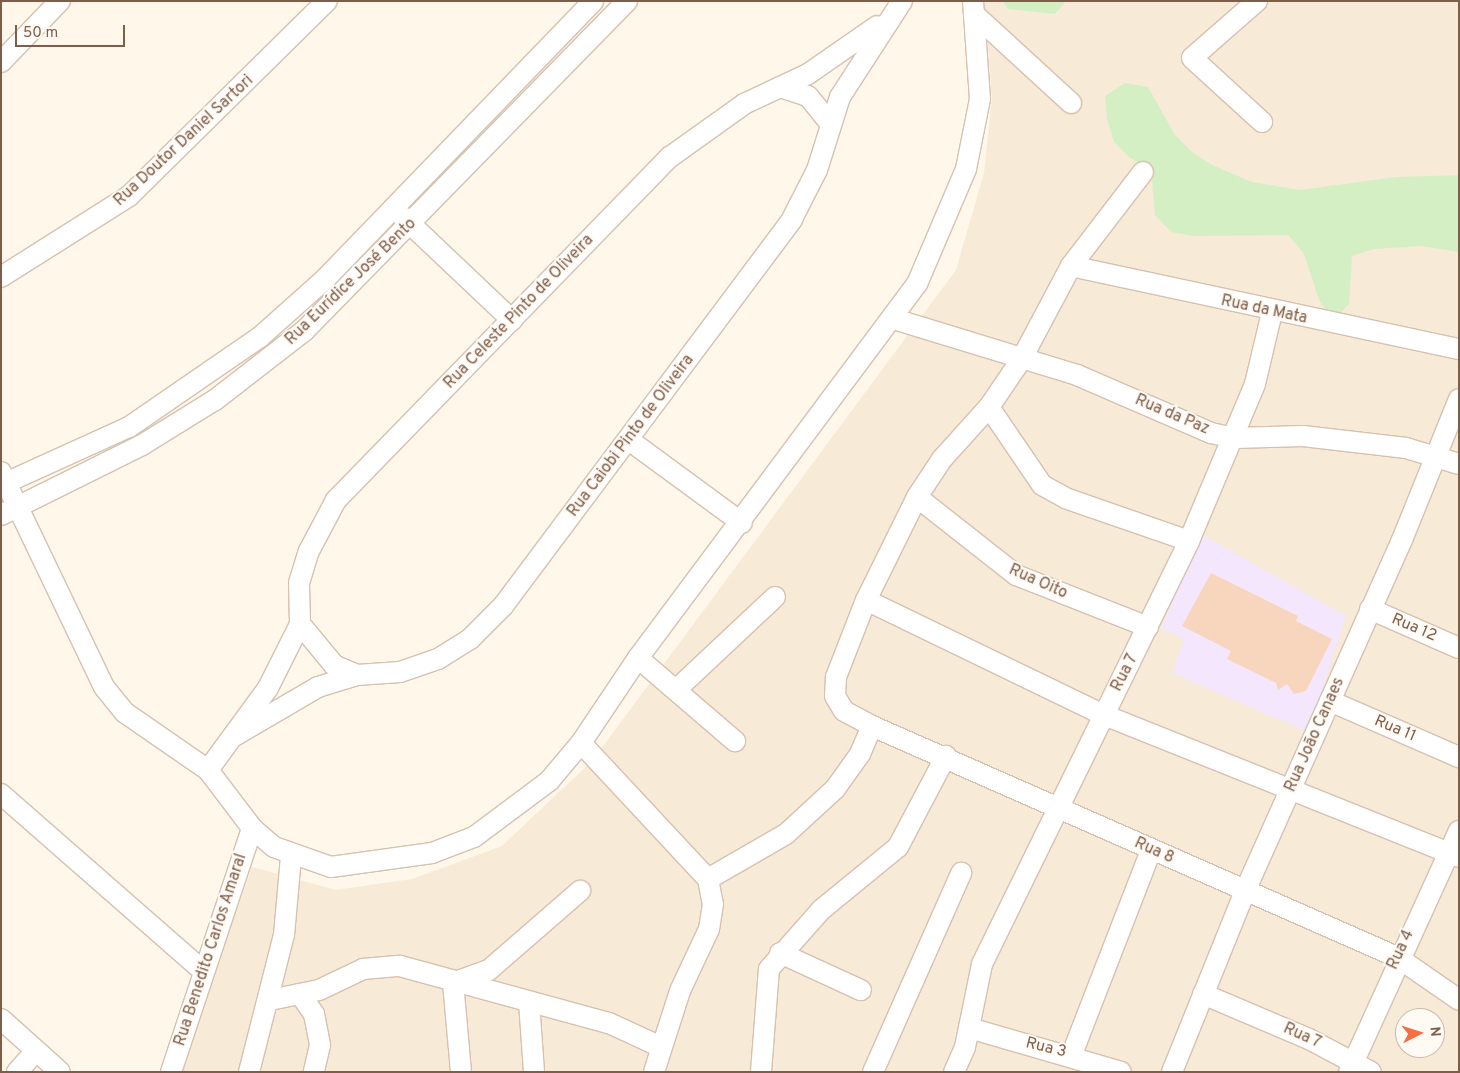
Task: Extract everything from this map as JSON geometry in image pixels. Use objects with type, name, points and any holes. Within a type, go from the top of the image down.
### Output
[{"type":"street","points":[[1,62],[60,1]]},
{"type":"street","name":"Rua Doutor Daniel Sartori","points":[[1,277],[129,196],[327,1]]},
{"type":"street","name":"Rua Eurídice José Bento","points":[[3,480],[129,427],[205,378],[295,308],[394,210],[593,1]]},
{"type":"street","name":"Rua Eurídice José Bento","points":[[10,513],[142,445],[215,400],[304,331],[412,226],[626,1]]},
{"type":"street","name":"Rua Caiobi Pinto de Oliveira","points":[[234,736],[294,698],[357,675],[400,672],[438,659],[470,639],[502,606],[629,440],[792,219],[818,170],[830,122],[850,76],[886,19],[902,1]]},
{"type":"street","points":[[1257,1],[1192,58],[1262,122]]},
{"type":"street","points":[[975,9],[1071,103]]},
{"type":"street","points":[[3,480],[10,513],[104,687],[124,712],[208,770],[252,828],[291,857],[331,867],[370,865],[432,853],[474,837],[548,780],[581,743],[638,658],[742,523],[894,319],[917,284],[966,169],[980,99],[975,9]]},
{"type":"street","name":"Rua Celeste Pinto de Oliveira","points":[[300,624],[299,583],[309,551],[336,500],[670,157],[744,104],[815,69],[886,19]]},
{"type":"street","points":[[780,87],[808,96],[830,122]]},
{"type":"street","points":[[1143,172],[1071,266],[1021,360],[989,407],[942,459],[917,497],[866,600],[1104,715],[1289,791],[1454,854]]},
{"type":"street","points":[[394,210],[512,320]]},
{"type":"street","name":"Rua da Mata","points":[[1071,266],[1272,312],[1459,349]]},
{"type":"street","name":"Rua 7","points":[[954,1072],[969,1028],[982,964],[1189,541],[1234,438],[1255,384],[1272,312]]},
{"type":"street","name":"Rua da Paz","points":[[894,319],[1021,360],[1077,375],[1211,432],[1234,438],[1303,436],[1438,455],[1459,464]]},
{"type":"street","name":"Rua João Canaes","points":[[1172,1072],[1244,891],[1438,455],[1459,399]]},
{"type":"street","points":[[989,407],[1042,485],[1065,498],[1189,541]]},
{"type":"street","points":[[629,440],[742,523]]},
{"type":"street","name":"Rua Oito","points":[[917,497],[1016,575],[1148,627]]},
{"type":"street","points":[[678,688],[775,597]]},
{"type":"street","name":"Rua 8","points":[[866,600],[836,677],[835,696],[844,711],[872,726],[946,756],[1057,809],[1397,957],[1459,1000]]},
{"type":"street","name":"Rua 12","points":[[1370,609],[1459,648]]},
{"type":"street","points":[[300,624],[334,665],[357,675]]},
{"type":"street","name":"Rua Caiobi Pinto de Oliveira","points":[[208,770],[282,666],[300,624]]},
{"type":"street","points":[[638,658],[678,688],[735,741]]},
{"type":"street","name":"Rua 11","points":[[1330,701],[1459,757]]},
{"type":"street","points":[[708,880],[786,834],[835,789],[860,754],[872,726]]},
{"type":"street","points":[[581,743],[708,880],[713,904],[709,929],[680,992],[654,1072]]},
{"type":"street","points":[[761,1072],[764,987],[780,953],[821,910],[898,847],[946,756]]},
{"type":"street","points":[[1,794],[202,970]]},
{"type":"street","name":"Rua Benedito Carlos Amaral","points":[[172,1072],[202,970],[252,828]]},
{"type":"street","name":"Rua 4","points":[[1351,1066],[1397,957],[1454,854],[1459,831]]},
{"type":"street","points":[[1072,1054],[1151,850]]},
{"type":"street","points":[[249,1072],[270,1000],[284,935],[291,857]]},
{"type":"street","points":[[873,1072],[961,873]]},
{"type":"street","points":[[453,983],[489,970],[580,891]]},
{"type":"street","points":[[780,953],[861,990]]},
{"type":"street","points":[[270,1000],[300,994],[363,969],[400,966],[453,983],[608,1022],[661,1047]]},
{"type":"street","points":[[453,983],[461,1072]]},
{"type":"street","points":[[300,994],[314,1014],[320,1046],[314,1072]]},
{"type":"street","name":"Rua 7","points":[[1204,994],[1351,1066],[1371,1072]]},
{"type":"street","points":[[529,1002],[534,1072]]},
{"type":"street","points":[[1,1019],[60,1072]]},
{"type":"street","name":"Rua 3","points":[[969,1028],[1072,1054],[1122,1072]]},
{"type":"street","points":[[17,1072],[36,1051]]},
{"type":"shaded area","points":[[984,1],[1459,1],[1459,1072],[179,1072],[252,867],[336,890],[412,879],[502,846],[592,761],[956,270],[984,173],[992,98]]},
{"type":"shaded area","points":[[1201,534],[1346,616],[1308,732],[1172,673],[1184,639],[1161,629]]},
{"type":"green space","points":[[1003,1],[1066,1],[1055,14],[1008,9]]},
{"type":"green space","points":[[1125,83],[1148,87],[1175,135],[1191,151],[1210,164],[1252,182],[1300,190],[1396,177],[1459,175],[1459,252],[1421,246],[1374,249],[1352,256],[1349,304],[1333,320],[1319,300],[1304,254],[1288,235],[1194,236],[1171,232],[1155,215],[1151,169],[1130,158],[1114,142],[1107,119],[1105,96]]},
{"type":"building","points":[[1211,573],[1298,616],[1296,621],[1332,639],[1306,691],[1294,694],[1287,684],[1278,690],[1276,683],[1227,659],[1231,651],[1182,626]]}]
